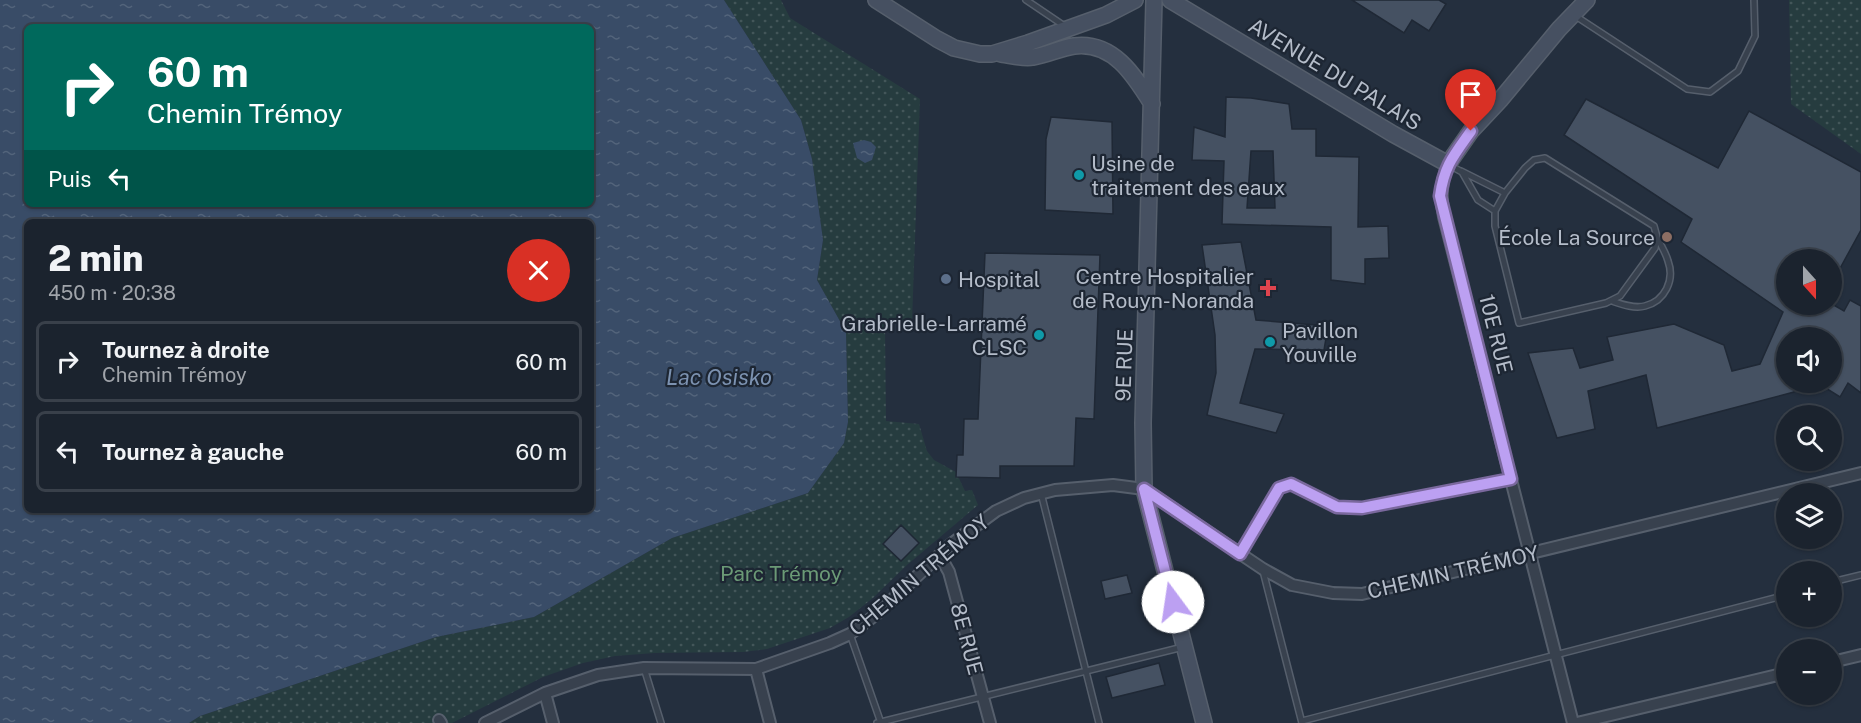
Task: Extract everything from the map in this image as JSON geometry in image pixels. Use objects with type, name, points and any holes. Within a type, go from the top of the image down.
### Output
[{"type":"street","points":[[876,0],[954,48],[980,54],[1032,58],[1075,46],[1099,48],[1117,58],[1135,77],[1152,104]]},
{"type":"street","points":[[992,54],[1106,15],[1135,0]]},
{"type":"street","name":"9E RUE","points":[[1154,0],[1143,423],[1144,489],[1204,723]]},
{"type":"street","name":"AVENUE DU PALAIS","points":[[1170,0],[1393,134],[1448,164]]},
{"type":"street","name":"10E RUE","points":[[1575,723],[1530,555],[1440,196],[1448,164],[1471,131],[1587,0]]},
{"type":"street","name":"CHEMIN TRÉMOY","points":[[485,723],[545,693],[598,675],[644,668],[756,669],[797,656],[850,634],[878,613],[950,545],[996,511],[1041,493],[1113,485],[1144,489],[1263,569],[1292,585],[1333,593],[1362,594],[1861,473]]},
{"type":"street","name":"8E RUE","points":[[940,556],[949,572],[990,723]]},
{"type":"street","points":[[1842,660],[1861,655]]},
{"type":"street","points":[[756,669],[770,723]]},
{"type":"street","points":[[1575,723],[1776,675]]},
{"type":"street","points":[[545,693],[553,723]]},
{"type":"lane","points":[[1026,0],[1068,28]]},
{"type":"lane","points":[[1573,14],[1687,89],[1710,92],[1738,71],[1755,36],[1754,0]]},
{"type":"lane","points":[[1611,301],[1627,306],[1644,307],[1660,299],[1671,282],[1669,262],[1654,226],[1545,158],[1534,160],[1505,193],[1495,211],[1495,226],[1519,323],[1611,301],[1620,296],[1655,248],[1657,237]]},
{"type":"lane","points":[[1448,164],[1505,193]]},
{"type":"lane","points":[[1448,164],[1462,172],[1473,195],[1495,211]]},
{"type":"lane","points":[[1240,554],[1279,488],[1286,484],[1291,484],[1337,507],[1362,508],[1511,479]]},
{"type":"lane","points":[[1041,493],[1099,723]]},
{"type":"lane","points":[[1263,569],[1302,722],[1776,597]]},
{"type":"lane","points":[[1842,579],[1861,574]]},
{"type":"lane","points":[[850,634],[879,723],[1184,647]]},
{"type":"lane","points":[[644,668],[661,723]]},
{"type":"green space","name":"Parc Trémoy","points":[[724,0],[781,0],[790,18],[920,99],[912,322],[885,325],[886,421],[919,424],[927,451],[934,460],[956,472],[965,491],[972,490],[978,505],[849,617],[830,628],[767,649],[743,652],[615,656],[583,663],[543,677],[452,723],[189,723],[200,716],[436,637],[534,617],[672,538],[808,493],[844,443],[848,422],[846,332],[817,280],[823,240],[812,159],[801,120]]},
{"type":"green space","points":[[1789,0],[1861,0],[1861,154],[1791,104]]},
{"type":"water","name":"Lac Osisko","points":[[0,0],[724,0],[801,120],[812,159],[823,240],[817,280],[846,332],[848,422],[844,443],[808,493],[672,538],[534,617],[436,637],[200,716],[189,723],[0,723]]},
{"type":"water","points":[[864,140],[876,147],[872,160],[865,163],[857,158],[853,143]]},
{"type":"building","points":[[1352,0],[1439,0],[1446,4],[1429,31],[1412,20],[1404,33]]},
{"type":"building","points":[[1226,97],[1289,104],[1292,129],[1316,129],[1316,156],[1359,157],[1358,227],[1388,226],[1389,258],[1365,259],[1365,284],[1331,280],[1331,227],[1222,224],[1224,161],[1192,160],[1194,127],[1225,137]],"holes":[[[1251,151],[1273,151],[1275,208],[1247,208]]]},
{"type":"building","points":[[1586,99],[1718,168],[1749,111],[1861,172],[1861,230],[1842,265],[1842,249],[1776,249],[1776,307],[1681,242],[1692,219],[1564,135]]},
{"type":"building","name":"Usine de traitement des eaux","points":[[1051,117],[1112,122],[1113,214],[1045,210],[1046,139]]},
{"type":"building","name":"Pavillon Youville","points":[[1241,242],[1256,320],[1328,326],[1324,350],[1255,349],[1240,403],[1284,414],[1276,433],[1207,415],[1216,373],[1215,335],[1202,245]]},
{"type":"building","name":"Centre Hospitalier de Rouyn-Noranda","points":[[985,253],[1100,255],[1094,419],[1076,418],[1074,466],[1000,466],[1000,478],[956,477],[957,455],[963,455],[964,419],[978,419]]},
{"type":"building","points":[[1850,300],[1861,306],[1861,393],[1848,383],[1840,397],[1834,393],[1842,393],[1842,327],[1776,327],[1782,315],[1842,315],[1842,310],[1844,311]]},
{"type":"building","points":[[1674,324],[1724,345],[1732,371],[1760,364],[1776,328],[1776,393],[1790,393],[1657,428],[1646,375],[1588,391],[1595,429],[1557,438],[1528,353],[1573,348],[1580,368],[1613,360],[1607,337]]},
{"type":"building","points":[[901,525],[919,543],[901,561],[883,544]]},
{"type":"building","points":[[1127,575],[1132,593],[1105,599],[1101,581]]},
{"type":"building","points":[[1159,663],[1165,685],[1112,698],[1106,677]]},
{"type":"place","name":"Usine de traitement des eaux","points":[[1079,175]]},
{"type":"place","name":"École La Source","points":[[1667,237]]},
{"type":"place","name":"Hospital","points":[[946,279]]},
{"type":"place","name":"Centre Hospitalier de Rouyn-Noranda","points":[[1268,288]]},
{"type":"place","name":"Grabrielle-Larramé CLSC","points":[[1039,335]]},
{"type":"place","name":"Pavillon Youville","points":[[1270,342]]},
{"type":"route","points":[[1173,602],[1144,489],[1240,554],[1279,488],[1286,484],[1291,484],[1337,507],[1362,508],[1511,479],[1440,196],[1448,164],[1471,131]]}]
